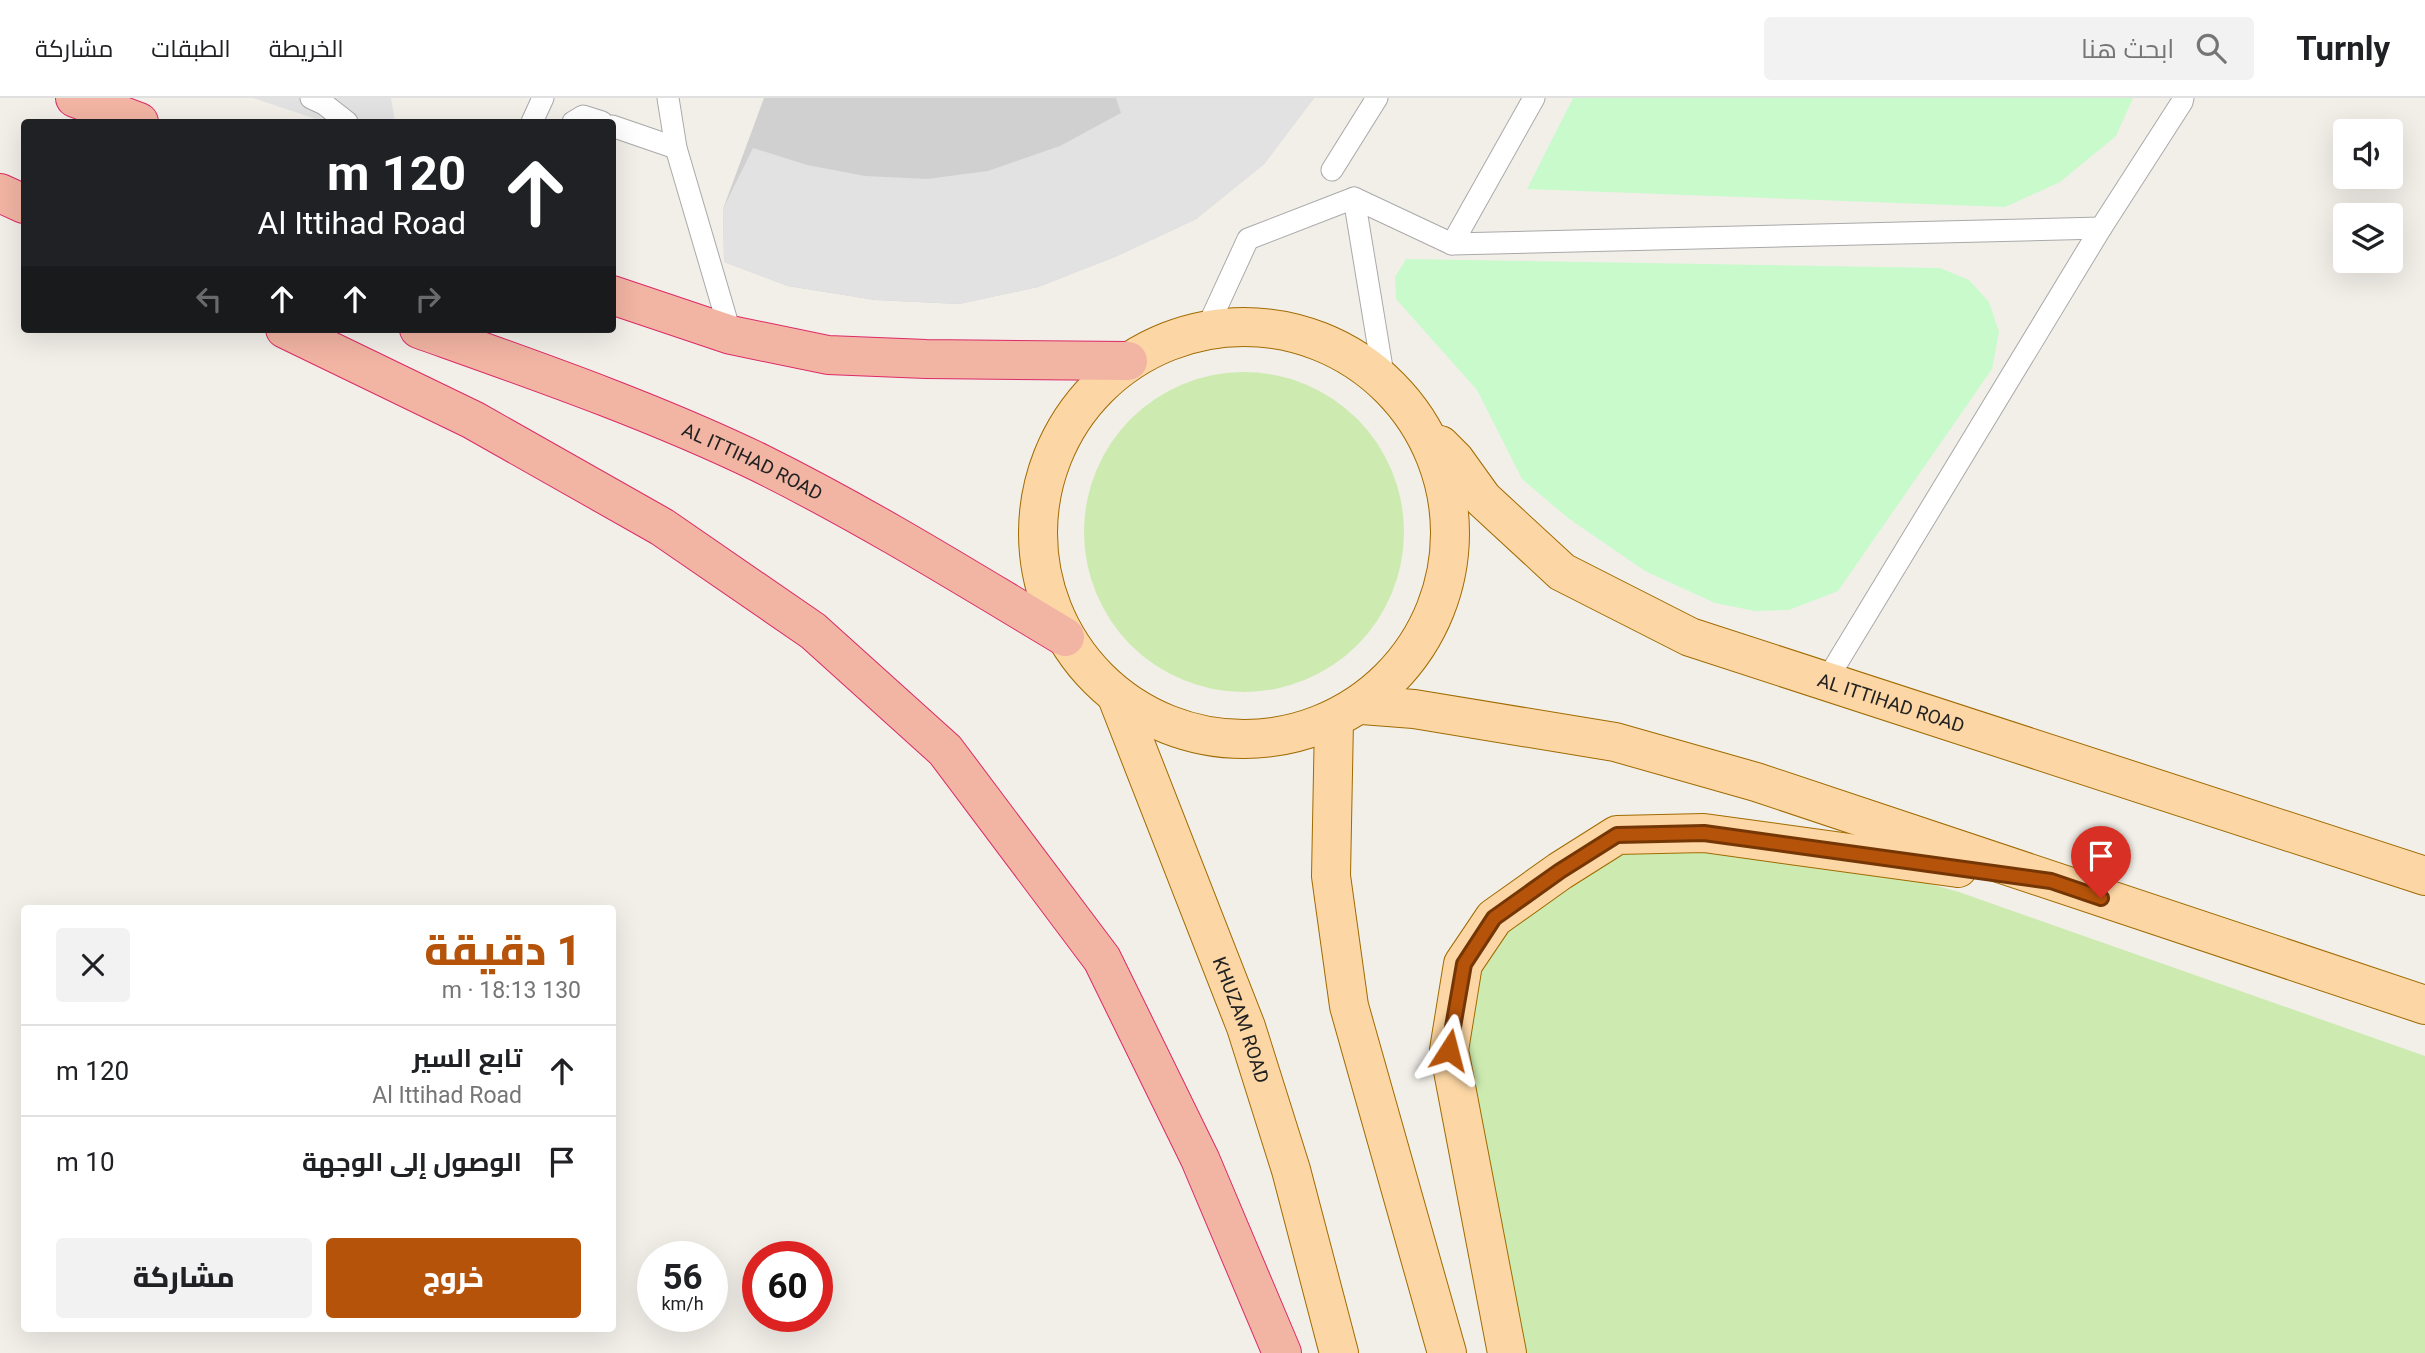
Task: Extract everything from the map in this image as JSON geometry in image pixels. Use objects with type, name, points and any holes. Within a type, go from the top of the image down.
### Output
[{"type":"highway","points":[[75,98],[131,119]]},
{"type":"highway","points":[[0,177],[21,185]]},
{"type":"highway","points":[[0,193],[21,203]]},
{"type":"highway","points":[[616,296],[731,335],[828,355],[1128,361]]},
{"type":"highway","points":[[293,333],[473,419],[662,527],[813,631],[944,750],[1102,960],[1200,1159],[1282,1353]]},
{"type":"highway","name":"AL ITTIHAD ROAD","points":[[430,333],[606,395],[760,463],[894,535],[1065,637]]},
{"type":"main road","points":[[1447,1353],[1349,1006],[1331,876],[1348,713],[1408,662],[1438,607],[1451,544],[1445,482],[1420,423],[1384,380],[1331,344],[1270,327],[1207,328],[1166,341],[1128,361],[1083,403],[1052,457],[1038,517],[1043,579],[1065,637],[1088,670],[1117,697],[1167,726],[1223,740],[1280,738],[1348,713],[1427,711],[1615,742],[1756,782],[2425,1005]]},
{"type":"main road","name":"AL ITTIHAD ROAD","points":[[1420,423],[1455,460],[1483,499],[1562,572],[1690,637],[2425,876]]},
{"type":"main road","name":"KHUZAM ROAD","points":[[1117,697],[1246,1027],[1291,1170],[1339,1353]]},
{"type":"main road","points":[[1507,1353],[1449,1050],[1464,964],[1494,918],[1617,835],[1704,833],[2051,881]]},
{"type":"lane","points":[[310,98],[324,104],[343,119]]},
{"type":"lane","points":[[533,119],[542,98]]},
{"type":"lane","points":[[668,98],[676,148],[731,335]]},
{"type":"lane","points":[[1332,170],[1377,98]]},
{"type":"lane","points":[[1452,244],[1534,98]]},
{"type":"lane","points":[[1826,681],[2101,228],[2184,99]]},
{"type":"lane","points":[[616,127],[676,148]]},
{"type":"lane","points":[[1353,198],[1384,380]]},
{"type":"lane","points":[[1207,328],[1248,239],[1353,198],[1452,244],[2101,228]]},
{"type":"shaded area","points":[[253,98],[391,98],[394,119],[316,119]]},
{"type":"shaded area","points":[[764,98],[1314,98],[1264,164],[1196,219],[1117,256],[1038,287],[959,304],[875,300],[788,286],[724,262],[723,209]]},
{"type":"shaded area","points":[[1116,98],[1314,98],[1264,164],[1196,219],[1117,256],[1038,287],[959,304],[876,300],[788,286],[724,262],[723,209],[753,148],[807,165],[865,176],[927,179],[988,171],[1060,146],[1121,113]]},
{"type":"green space","points":[[1573,98],[2133,98],[2116,136],[2060,182],[2005,207],[1527,189]]},
{"type":"green space","points":[[1406,259],[1940,268],[1969,280],[1989,302],[1999,332],[1992,369],[1838,591],[1789,610],[1755,611],[1715,603],[1645,571],[1568,518],[1522,479],[1477,390],[1396,299],[1395,277]]},
{"type":"green space","points":[[1244,372],[1275,375],[1305,384],[1346,408],[1368,430],[1392,471],[1401,501],[1404,532],[1401,563],[1392,593],[1368,634],[1346,656],[1305,680],[1275,689],[1244,692],[1213,689],[1183,680],[1142,656],[1120,634],[1096,593],[1087,563],[1084,532],[1087,501],[1096,471],[1120,430],[1142,408],[1183,384],[1213,375]]},
{"type":"green space","points":[[1729,828],[1959,892],[2425,1056],[2425,1353],[1518,1353],[1452,1088],[1468,942],[1518,880]]},
{"type":"route","points":[[1449,1050],[1464,964],[1494,918],[1617,835],[1704,833],[2051,881],[2101,898]]}]
